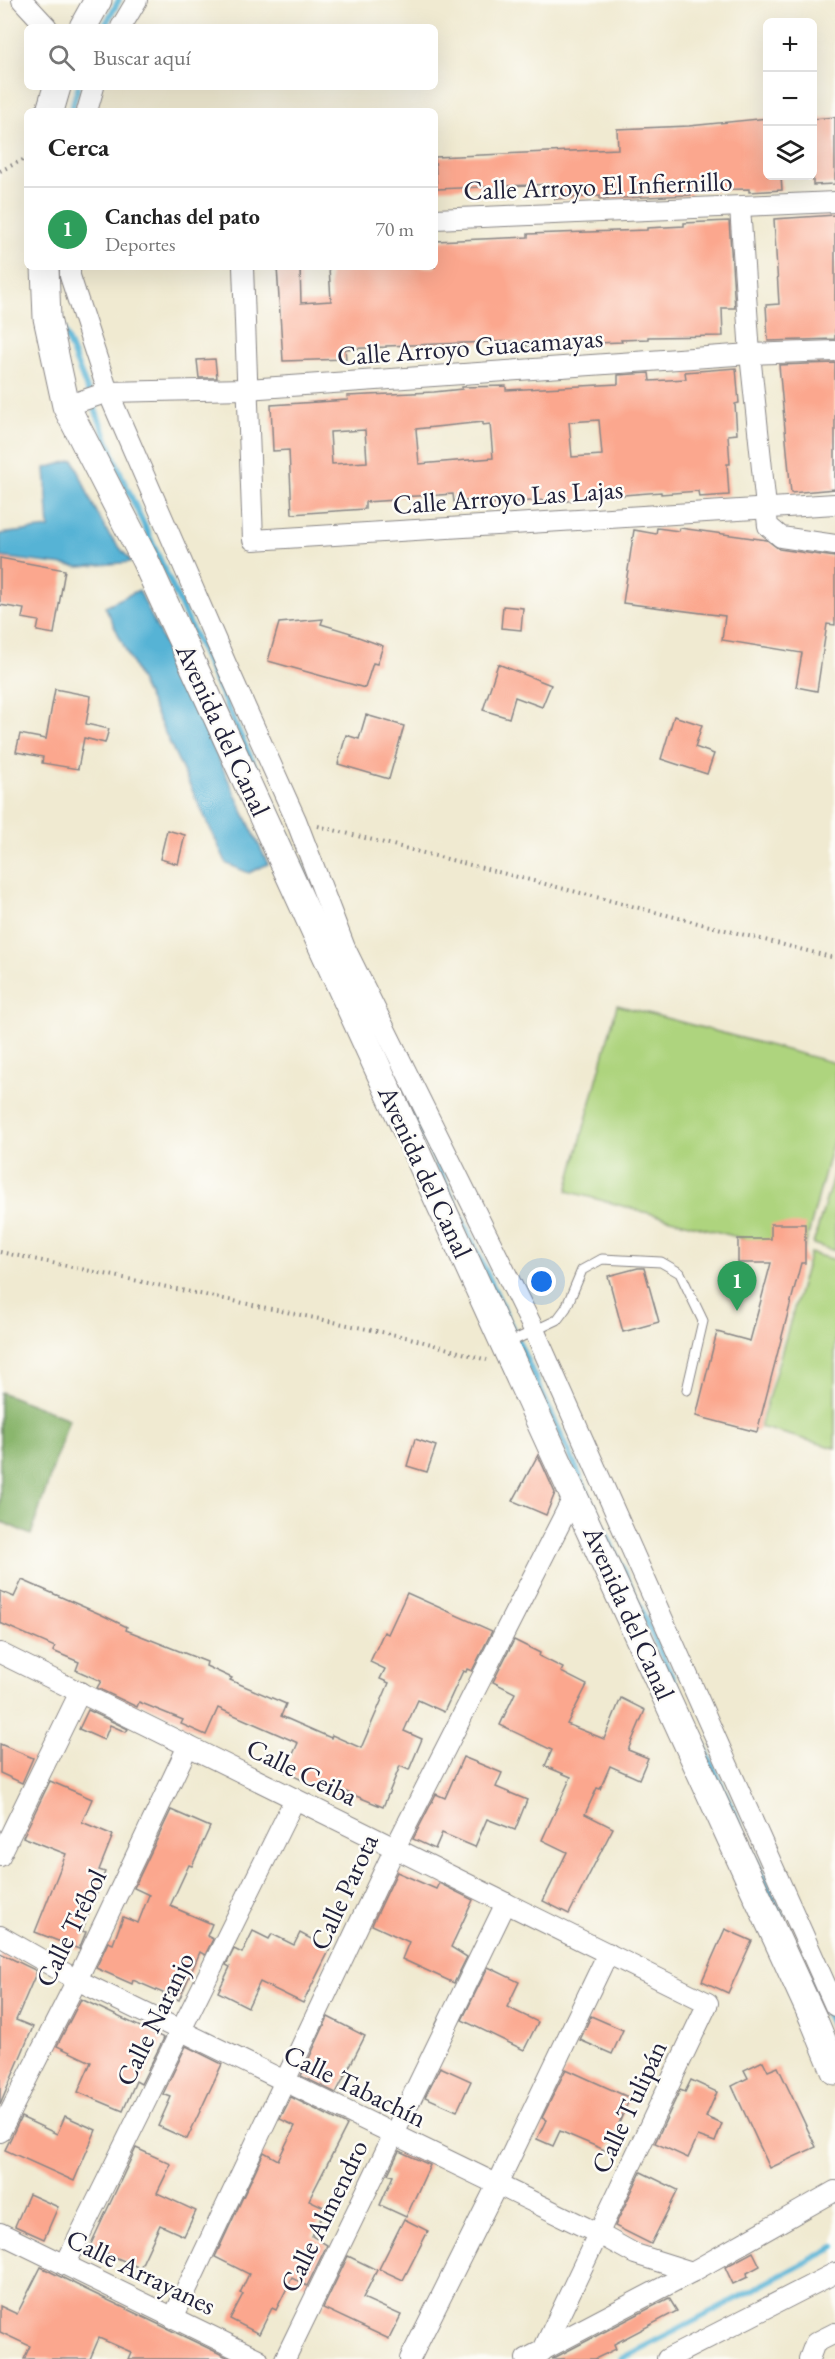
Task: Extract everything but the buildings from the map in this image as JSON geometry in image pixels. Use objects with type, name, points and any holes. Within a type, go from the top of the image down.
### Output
[{"type":"street","points":[[22,0],[44,24]]},
{"type":"street","points":[[85,24],[98,0]]},
{"type":"street","points":[[123,24],[137,0]]},
{"type":"street","points":[[51,108],[56,90]]},
{"type":"street","points":[[88,108],[93,90]]},
{"type":"street","name":"Calle Arroyo El Infiernillo","points":[[438,219],[835,202]]},
{"type":"street","points":[[740,207],[750,354],[768,526],[781,537],[835,545]]},
{"type":"street","name":"Avenida del Canal","points":[[45,270],[47,318],[86,399],[145,560],[516,1345],[575,1494],[835,2071]]},
{"type":"street","points":[[70,270],[86,399],[226,664],[296,820],[345,948],[516,1345],[835,2006]]},
{"type":"street","points":[[243,270],[246,389]]},
{"type":"street","name":"Calle Arroyo Guacamayas","points":[[86,399],[750,354],[835,351]]},
{"type":"street","name":"Calle Arroyo Las Lajas","points":[[246,389],[253,540],[835,504]]},
{"type":"street","name":"Calle Parota","points":[[173,2318],[394,1848],[575,1494]]},
{"type":"street","name":"Calle Ceiba","points":[[0,1653],[708,2003]]},
{"type":"street","points":[[0,1856],[80,1692]]},
{"type":"street","name":"Calle Trébol","points":[[0,2132],[77,1980],[188,1746]]},
{"type":"street","name":"Calle Naranjo","points":[[65,2265],[295,1799]]},
{"type":"street","name":"Calle Almendro","points":[[285,2359],[506,1903]]},
{"type":"street","name":"Calle Tabachín","points":[[0,1936],[77,1980],[599,2234],[635,2254],[692,2272]]},
{"type":"street","points":[[410,2359],[497,2185],[608,1953]]},
{"type":"street","name":"Calle Tulipán","points":[[534,2356],[599,2234],[708,2003]]},
{"type":"street","points":[[534,2356],[692,2272],[835,2191]]},
{"type":"street","name":"Calle Arrayanes","points":[[0,2233],[258,2359]]},
{"type":"street","points":[[667,2359],[835,2273]]},
{"type":"street","points":[[809,2359],[815,2343],[835,2333]]},
{"type":"lane","points":[[516,1345],[557,1320],[566,1308],[582,1270],[602,1259],[661,1262],[680,1273],[703,1321],[687,1390]]},
{"type":"path","points":[[0,171],[24,159]]},
{"type":"path","points":[[296,820],[835,958]]},
{"type":"path","points":[[0,1252],[410,1338],[516,1345]]},
{"type":"green space","points":[[617,1005],[835,1063],[835,1134],[803,1255],[567,1191]]},
{"type":"green space","points":[[835,1170],[835,1251],[813,1244]]},
{"type":"green space","points":[[810,1253],[835,1260],[835,1448],[760,1427]]},
{"type":"green space","points":[[0,1392],[69,1419],[31,1535],[0,1521]]},
{"type":"water","points":[[74,460],[91,501],[109,535],[132,562],[80,567],[0,557],[0,534],[49,528],[45,468]]},
{"type":"water","points":[[139,590],[268,864],[249,873],[227,864],[105,606]]},
{"type":"waterway","points":[[106,24],[119,0]]},
{"type":"waterway","points":[[72,108],[77,90]]},
{"type":"waterway","points":[[62,326],[122,477],[320,909]]},
{"type":"waterway","points":[[384,1049],[835,2033]]},
{"type":"waterway","points":[[621,2359],[835,2247]]},
{"type":"place","name":"Canchas del pato","points":[[737,1311]]}]
